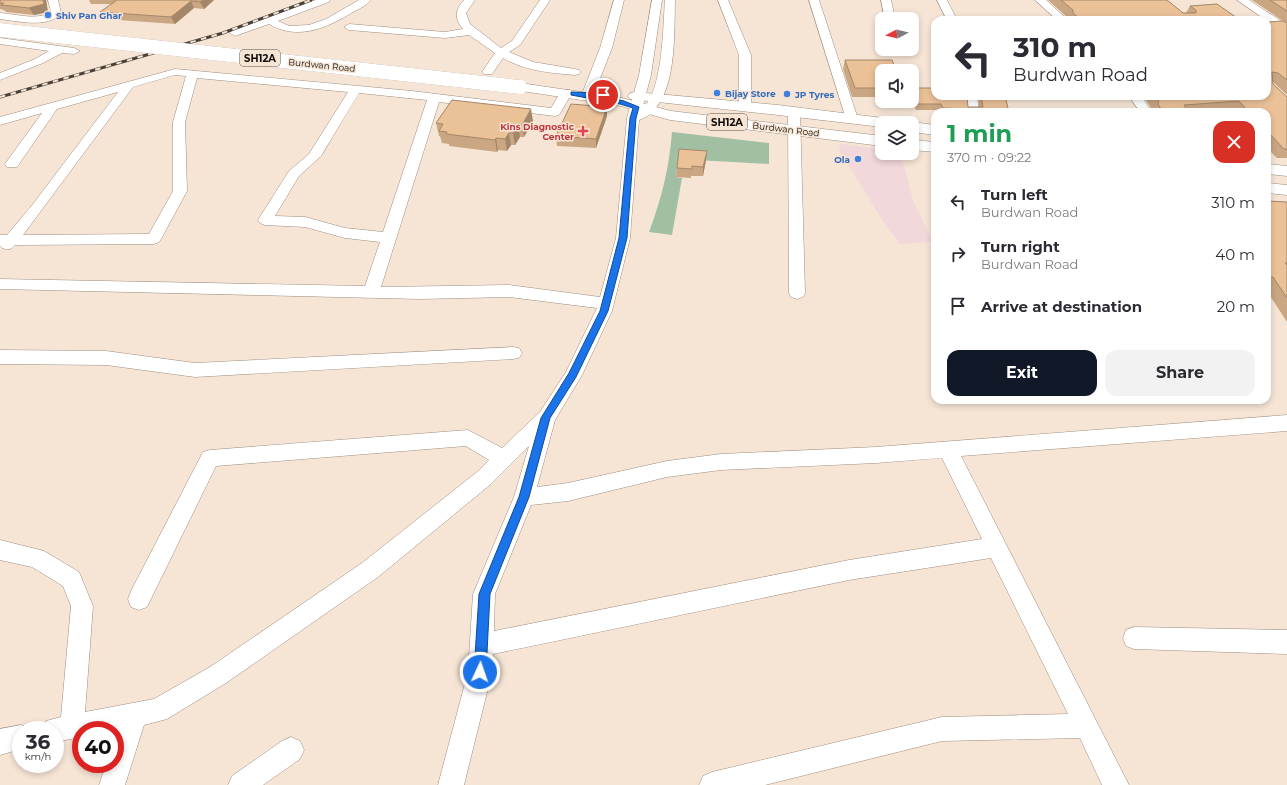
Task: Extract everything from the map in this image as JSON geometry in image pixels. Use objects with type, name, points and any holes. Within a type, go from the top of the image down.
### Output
[{"type":"main road","name":"Burdwan Road","points":[[0,30],[576,94],[643,106],[670,115],[875,140]]},
{"type":"main road","name":"Burdwan Road","points":[[643,106],[745,106],[875,122]]},
{"type":"main road","points":[[919,128],[931,129]]},
{"type":"main road","points":[[919,146],[931,147]]},
{"type":"main road","points":[[1271,169],[1287,171]]},
{"type":"main road","points":[[1271,188],[1287,190]]},
{"type":"street","points":[[0,16],[37,19],[49,17],[56,13],[53,0]]},
{"type":"street","points":[[235,33],[325,0]]},
{"type":"street","points":[[269,20],[287,28],[301,29],[315,27],[334,20],[366,0]]},
{"type":"street","points":[[470,0],[463,8],[461,16],[465,25],[502,52],[515,60],[528,64],[560,71],[575,72]]},
{"type":"street","points":[[488,72],[502,52],[516,43],[545,0]]},
{"type":"street","points":[[0,122],[175,72],[434,98],[555,112],[576,94],[606,48],[619,0]]},
{"type":"street","points":[[64,728],[158,710],[218,675],[364,575],[484,478],[546,418],[573,374],[606,304],[623,238],[643,106],[645,75],[657,0]]},
{"type":"street","points":[[643,106],[666,54],[670,0]]},
{"type":"street","points":[[723,0],[745,55],[745,106]]},
{"type":"street","points":[[814,0],[852,119]]},
{"type":"street","points":[[886,0],[889,12]]},
{"type":"street","points":[[942,0],[950,16]]},
{"type":"street","points":[[1040,0],[1058,16]]},
{"type":"street","points":[[1242,0],[1266,16]]},
{"type":"street","points":[[1271,20],[1285,29]]},
{"type":"street","points":[[349,27],[437,35],[456,34],[472,30]]},
{"type":"street","points":[[1271,29],[1285,29]]},
{"type":"street","points":[[0,41],[74,51]]},
{"type":"street","points":[[0,77],[59,49]]},
{"type":"street","points":[[0,72],[44,56]]},
{"type":"street","points":[[6,240],[154,239],[180,191],[179,122],[192,74]]},
{"type":"street","points":[[0,253],[6,240],[38,207],[129,85]]},
{"type":"street","points":[[355,90],[314,156],[294,174],[265,220],[305,222],[345,233],[389,238]]},
{"type":"street","points":[[0,116],[66,98],[73,98],[77,100]]},
{"type":"street","points":[[371,292],[434,98]]},
{"type":"street","points":[[12,164],[53,106]]},
{"type":"street","points":[[794,112],[793,130],[797,293]]},
{"type":"street","points":[[0,284],[420,293],[509,291],[606,304]]},
{"type":"street","points":[[0,357],[106,358],[196,370],[513,353]]},
{"type":"street","points":[[454,785],[451,785],[480,672],[484,594],[524,497],[546,418]]},
{"type":"street","points":[[524,497],[568,492],[667,469],[722,462],[876,455],[1287,424]]},
{"type":"street","points":[[139,599],[210,458],[468,438],[504,458]]},
{"type":"street","points":[[947,449],[1116,785]]},
{"type":"street","points":[[481,645],[849,570],[996,547]]},
{"type":"street","points":[[0,550],[36,558],[71,579],[82,606],[64,722]]},
{"type":"street","points":[[1134,638],[1287,642]]},
{"type":"street","points":[[112,785],[136,714]]},
{"type":"street","points":[[712,785],[942,729],[1086,726]]},
{"type":"street","points":[[0,742],[12,739]]},
{"type":"street","points":[[241,785],[291,750]]},
{"type":"shaded area","points":[[840,144],[875,148],[875,160],[903,160],[913,201],[931,238],[931,242],[900,244],[885,224],[839,150]]},
{"type":"green space","points":[[672,132],[769,143],[769,164],[678,159],[676,177],[682,178],[672,235],[649,232],[658,207],[664,183]]},
{"type":"building","points":[[0,0],[43,0],[44,4],[29,8],[1,5],[4,3],[0,3]]},
{"type":"building","points":[[117,0],[203,0],[200,2],[191,1],[171,17],[100,12]]},
{"type":"building","points":[[1061,0],[1167,0],[1183,13],[1196,13],[1196,10],[1190,6],[1217,4],[1234,16],[1076,16],[1073,13],[1073,10]]},
{"type":"building","points":[[1270,0],[1287,0],[1287,11]]},
{"type":"building","points":[[1283,21],[1287,23],[1287,80],[1278,73],[1272,72],[1273,84],[1287,97],[1287,149],[1284,149],[1271,135],[1271,108],[1245,108],[1239,101],[1184,105],[1186,108],[1160,108],[1157,100],[1271,100],[1271,22]]},
{"type":"building","points":[[845,60],[892,60],[894,64],[875,64],[875,88],[855,88]]},
{"type":"building","points":[[919,88],[931,88],[931,100],[967,100],[968,107],[983,107],[982,100],[1006,100],[1008,108],[943,108],[941,104],[919,104]]},
{"type":"building","points":[[452,100],[531,109],[522,125],[518,124],[513,133],[509,133],[505,139],[496,138],[495,140],[446,134],[447,132],[439,131],[443,124],[436,123]]},
{"type":"building","points":[[571,104],[607,107],[596,139],[556,136]]},
{"type":"building","points":[[679,149],[707,151],[703,167],[692,166],[692,169],[677,168]]},
{"type":"building","points":[[1271,201],[1287,202],[1287,263],[1285,263],[1287,265],[1287,298],[1273,277],[1271,277]]},
{"type":"railway","points":[[0,97],[223,33],[311,0]]},
{"type":"place","name":"Shiv Pan Ghar","points":[[48,15]]},
{"type":"place","name":"Bijay Store","points":[[717,93]]},
{"type":"place","name":"JP Tyres","points":[[787,94]]},
{"type":"place","name":"Kins Diagnostic Center","points":[[583,131]]},
{"type":"place","name":"Ola","points":[[858,159]]},
{"type":"route","points":[[480,672],[484,594],[524,497],[546,418],[573,374],[604,311],[623,238],[633,118],[636,107],[622,102],[573,94],[603,95]]}]
